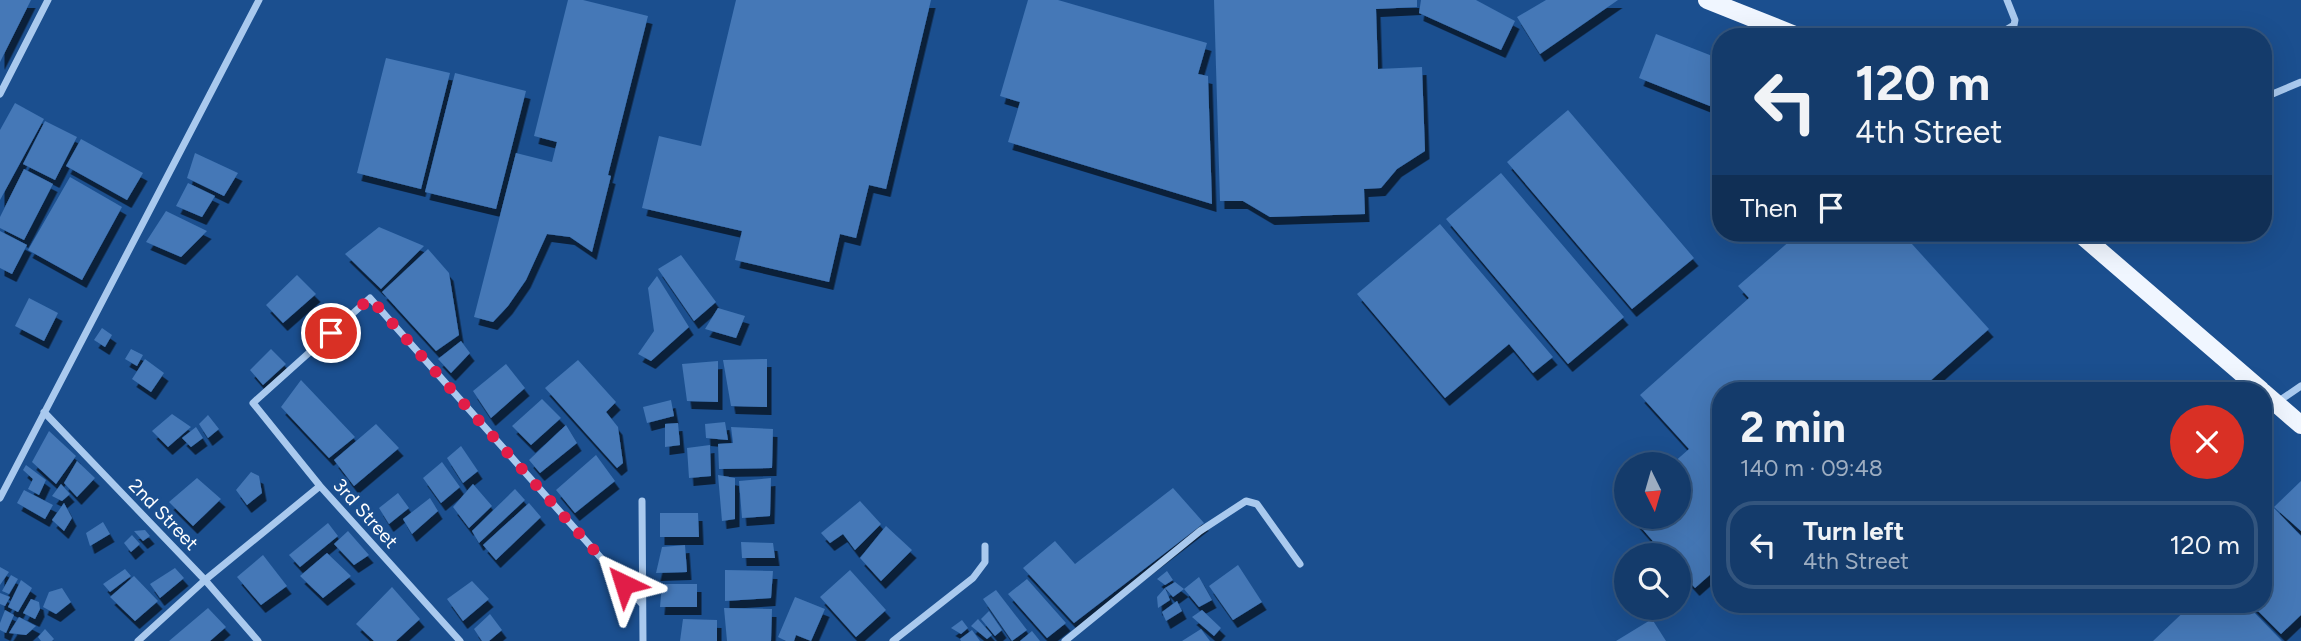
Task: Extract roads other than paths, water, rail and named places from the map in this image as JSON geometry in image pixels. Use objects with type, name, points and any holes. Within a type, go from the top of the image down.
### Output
[{"type":"main road","points":[[1707,0],[1777,28]]},
{"type":"main road","points":[[2089,242],[2251,382]]},
{"type":"main road","points":[[2272,400],[2301,425]]},
{"type":"street","points":[[0,94],[48,0]]},
{"type":"street","points":[[0,498],[259,0]]},
{"type":"street","points":[[2007,0],[2015,20],[2014,25],[2009,28]]},
{"type":"street","points":[[2272,94],[2301,82]]},
{"type":"street","name":"3rd Street","points":[[460,641],[320,485],[253,403],[370,298],[642,604]]},
{"type":"street","points":[[2272,393],[2301,386]]},
{"type":"street","name":"2nd Street","points":[[44,412],[205,580],[258,641]]},
{"type":"street","points":[[138,641],[205,580],[320,485]]},
{"type":"street","points":[[642,500],[643,641]]},
{"type":"street","points":[[1065,641],[1200,531],[1246,502],[1257,504],[1300,564]]},
{"type":"street","points":[[893,641],[973,578],[985,562],[985,545]]}]
